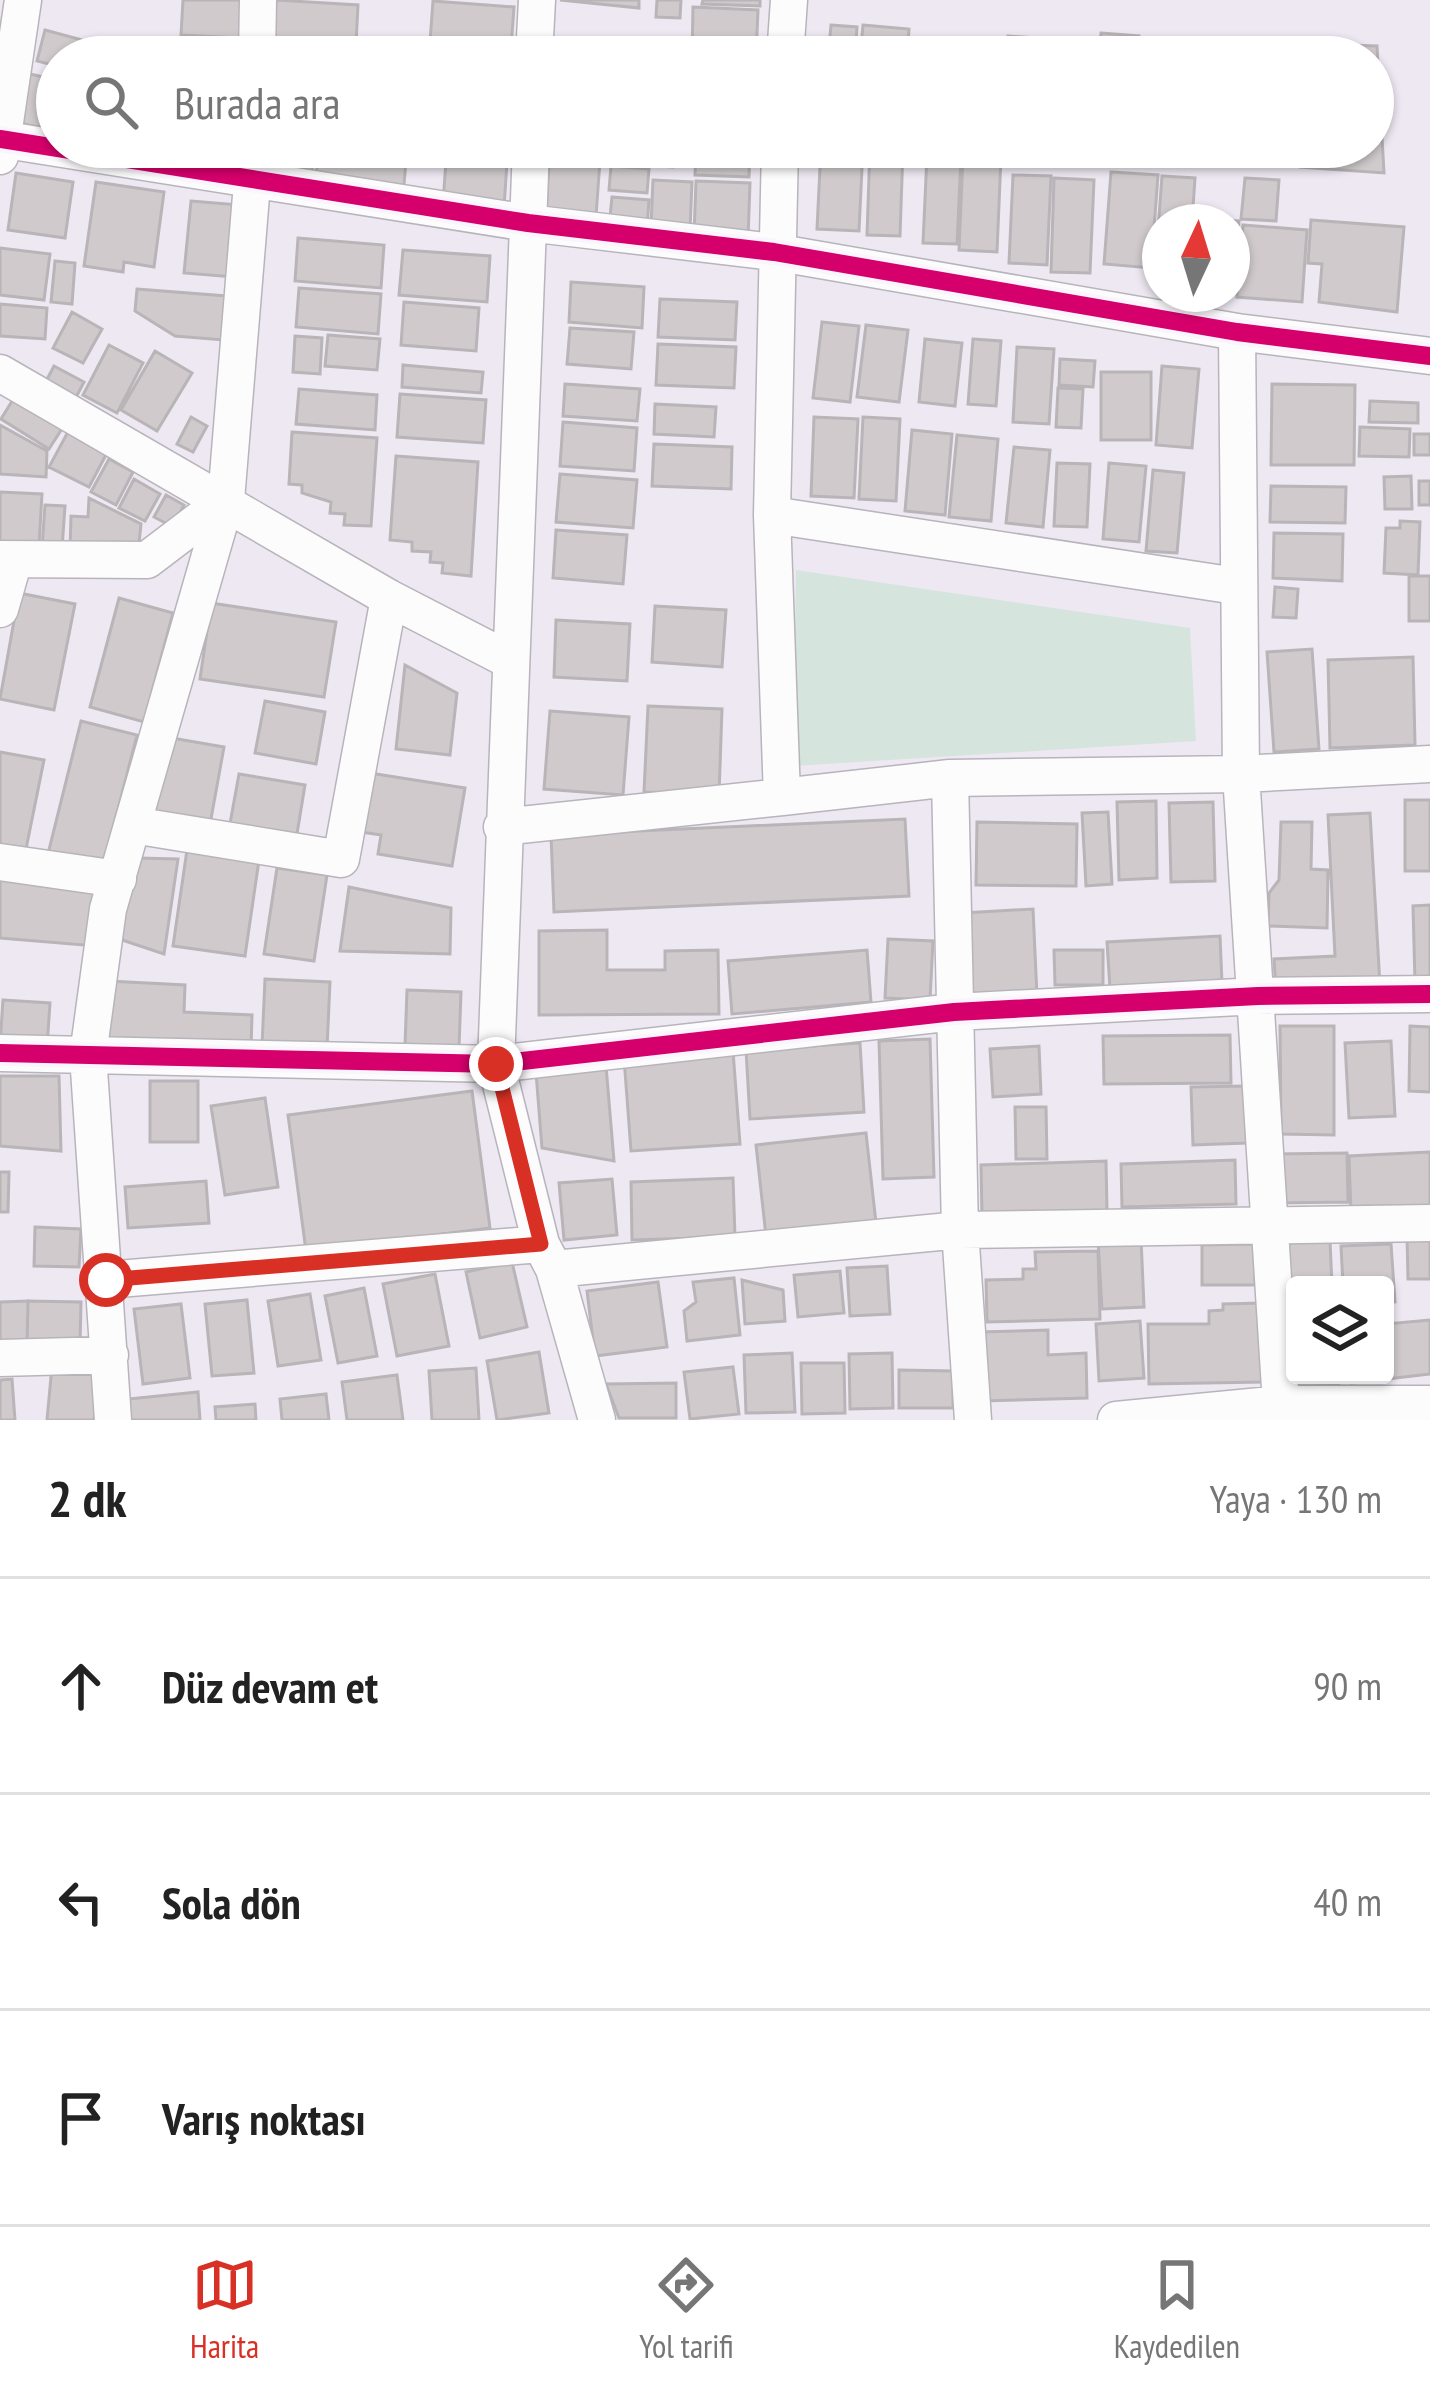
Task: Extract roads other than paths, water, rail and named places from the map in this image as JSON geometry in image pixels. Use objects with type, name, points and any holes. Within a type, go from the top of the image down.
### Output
[{"type":"street","points":[[23,0],[1,145],[36,147]]},
{"type":"street","points":[[257,36],[258,0]]},
{"type":"street","points":[[535,36],[536,0]]},
{"type":"street","points":[[786,36],[789,0]]},
{"type":"street","points":[[112,1420],[88,1055],[108,910],[226,500],[254,168]]},
{"type":"street","points":[[277,168],[529,224],[774,252],[1237,332],[1430,356]]},
{"type":"street","points":[[530,168],[496,1064],[597,1420]]},
{"type":"street","points":[[779,168],[772,515],[782,797]]},
{"type":"street","points":[[1237,332],[1241,774],[1281,1404]]},
{"type":"street","points":[[0,374],[389,598],[509,660]]},
{"type":"street","points":[[0,609],[7,559],[147,560],[226,500]]},
{"type":"street","points":[[772,515],[1236,586]]},
{"type":"street","points":[[133,825],[340,859],[389,598]]},
{"type":"street","points":[[502,827],[950,778],[1241,774],[1430,764]]},
{"type":"street","points":[[950,778],[960,1231],[973,1420]]},
{"type":"street","points":[[0,862],[118,879]]},
{"type":"street","points":[[0,1053],[496,1064],[953,1012],[1258,996],[1430,994]]},
{"type":"street","points":[[106,1280],[960,1231],[1430,1223]]},
{"type":"street","points":[[0,1358],[110,1354]]},
{"type":"street","points":[[1116,1420],[1281,1404],[1430,1404]]}]
